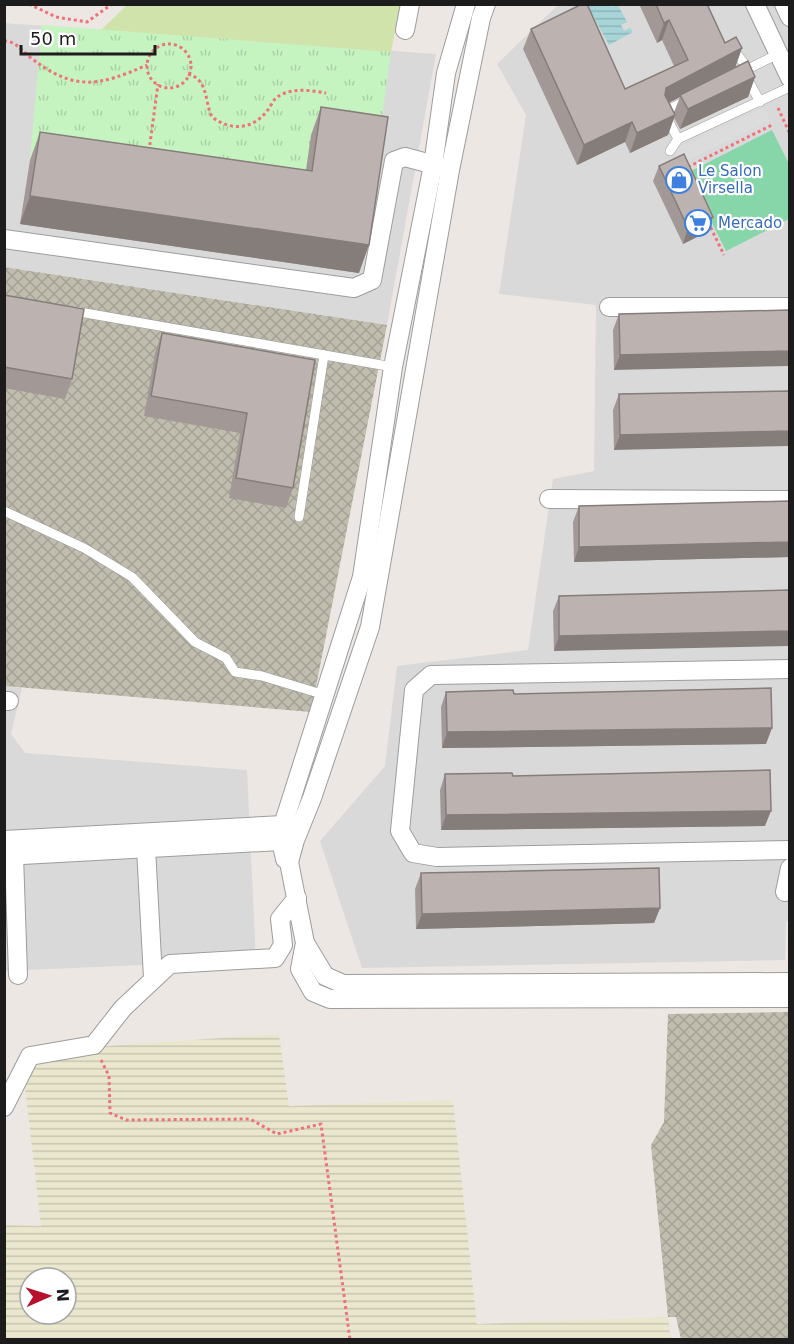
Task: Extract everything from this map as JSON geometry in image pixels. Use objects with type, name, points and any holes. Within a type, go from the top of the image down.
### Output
[{"type":"street","points":[[405,30],[411,4]]},
{"type":"street","points":[[466,4],[446,73],[441,167],[370,627],[312,798],[294,840],[290,862],[305,943],[300,969],[313,992],[330,999],[789,998]]},
{"type":"street","points":[[290,862],[285,859],[282,833],[362,577],[393,367],[441,167],[486,4]]},
{"type":"street","points":[[755,4],[789,78]]},
{"type":"street","points":[[783,4],[789,16]]},
{"type":"street","points":[[4,239],[354,288],[372,280],[394,161],[405,157],[441,167]]},
{"type":"street","points":[[609,307],[789,307]]},
{"type":"street","points":[[549,499],[789,500]]},
{"type":"street","points":[[789,669],[430,675],[414,690],[400,831],[413,853],[437,857],[789,850]]},
{"type":"street","points":[[8,850],[146,848],[282,833]]},
{"type":"street","points":[[8,850],[282,833]]},
{"type":"street","points":[[146,848],[153,978]]},
{"type":"street","points":[[8,850],[18,975]]},
{"type":"street","points":[[785,892],[789,868]]},
{"type":"street","points":[[4,1107],[30,1056],[94,1045],[123,1008],[170,964],[275,958],[284,945],[280,919],[297,898]]},
{"type":"street","points":[[305,943],[325,976],[343,984],[789,982]]},
{"type":"lane","points":[[727,48],[737,54],[760,102]]},
{"type":"lane","points":[[728,80],[778,54]]},
{"type":"lane","points":[[670,151],[678,139],[789,87]]},
{"type":"lane","points":[[678,139],[664,112],[696,96]]},
{"type":"lane","points":[[62,309],[393,367]]},
{"type":"lane","points":[[298,516],[324,355]]},
{"type":"lane","points":[[4,511],[84,548],[132,577],[195,642],[226,658],[235,672],[262,676],[325,695]]},
{"type":"path","points":[[29,4],[56,18],[87,22],[112,4]]},
{"type":"path","points":[[4,41],[12,41],[45,68],[75,83],[110,78],[147,65]]},
{"type":"path","points":[[163,44],[178,45],[189,56],[191,71],[182,83],[168,88],[158,84],[150,76],[147,65],[150,54],[163,44]]},
{"type":"path","points":[[188,74],[198,78],[204,87],[212,117],[234,127],[243,127],[256,121],[274,99],[282,95],[300,90],[326,93]]},
{"type":"path","points":[[148,160],[158,84]]},
{"type":"path","points":[[772,96],[789,134]]},
{"type":"path","points":[[670,151],[675,162],[684,169],[772,125]]},
{"type":"path","points":[[704,212],[724,255]]},
{"type":"path","points":[[94,1045],[109,1076],[110,1113],[126,1120],[250,1119],[276,1134],[321,1124],[350,1340]]},
{"type":"shaded area","points":[[558,5],[789,5],[790,921],[786,921],[785,960],[362,968],[320,841],[385,766],[397,666],[528,650],[553,479],[594,471],[596,305],[499,294],[526,115],[497,64]]},
{"type":"shaded area","points":[[4,23],[436,54],[387,325],[5,267]]},
{"type":"shaded area","points":[[764,107],[770,121],[680,164],[674,150]]},
{"type":"shaded area","points":[[4,267],[387,325],[311,712],[5,686]]},
{"type":"shaded area","points":[[4,686],[22,688],[11,734],[25,753],[247,770],[256,960],[5,971]]},
{"type":"shaded area","points":[[789,1012],[789,1339],[681,1339],[676,1317],[668,1317],[651,1145],[664,1122],[668,1014]]},
{"type":"shaded area","points":[[279,1034],[289,1106],[453,1100],[477,1324],[668,1317],[671,1339],[5,1340],[5,1225],[41,1226],[21,1052]]},
{"type":"green space","points":[[127,5],[400,5],[391,52],[101,30]]},
{"type":"green space","points":[[42,25],[391,52],[378,145],[302,199],[30,160]]},
{"type":"green space","points":[[772,130],[789,164],[789,219],[726,251],[687,173]]},
{"type":"water","points":[[587,5],[610,5],[612,7],[618,5],[627,22],[621,25],[624,31],[630,28],[633,32],[609,45]]},
{"type":"building","points":[[582,4],[587,4],[625,89],[688,60],[669,20],[664,23],[656,4],[707,4],[725,43],[736,37],[742,48],[666,88],[665,95],[675,115],[637,133],[632,122],[584,145],[531,29]]},
{"type":"building","points":[[748,61],[755,77],[688,109],[680,95]]},
{"type":"building","points":[[321,107],[388,117],[369,245],[30,196],[40,132],[312,171]]},
{"type":"building","points":[[684,154],[713,217],[688,228],[659,166]]},
{"type":"building","points":[[4,295],[84,309],[72,379],[4,367]]},
{"type":"building","points":[[789,310],[789,351],[620,355],[619,314]]},
{"type":"building","points":[[162,333],[315,360],[293,488],[236,478],[247,413],[151,396]]},
{"type":"building","points":[[789,391],[789,431],[620,435],[619,394]]},
{"type":"building","points":[[789,501],[789,542],[579,547],[579,506]]},
{"type":"building","points":[[789,590],[789,631],[559,636],[559,596]]},
{"type":"building","points":[[771,688],[772,728],[447,732],[446,692],[513,690],[514,694]]},
{"type":"building","points":[[770,770],[771,811],[446,815],[445,774],[512,773],[513,776]]},
{"type":"building","points":[[659,868],[660,908],[422,914],[421,873]]},
{"type":"place","name":"Le Salon Virsella","points":[[679,180]]},
{"type":"place","name":"Mercado","points":[[698,223]]}]
